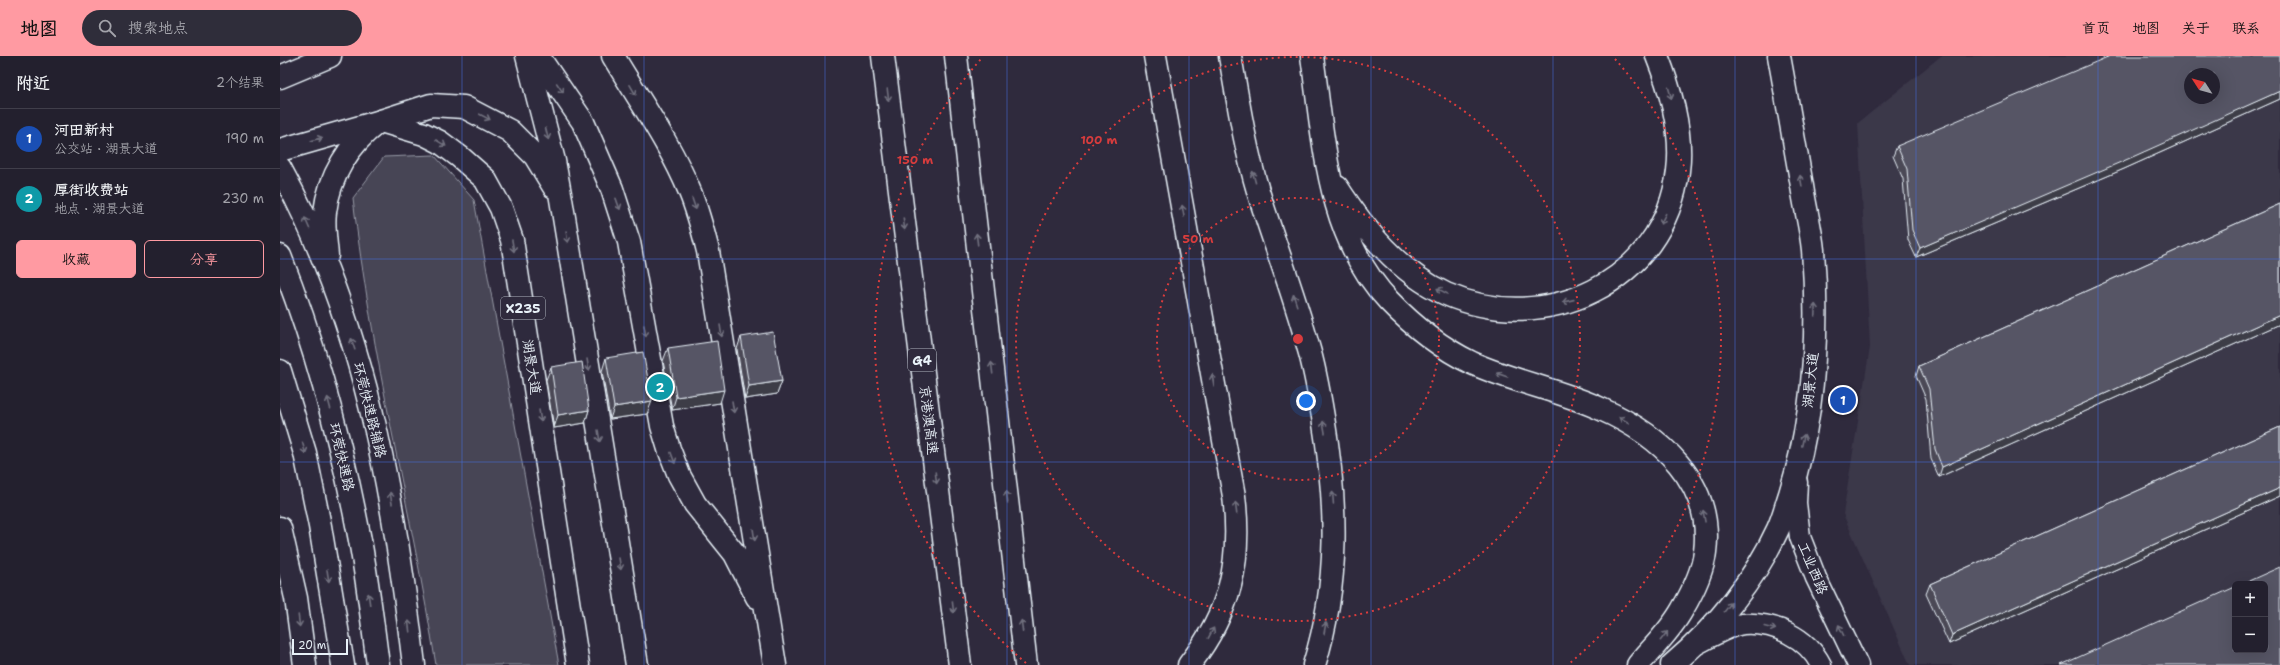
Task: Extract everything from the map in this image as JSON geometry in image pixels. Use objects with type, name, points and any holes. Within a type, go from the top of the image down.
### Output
[{"type":"main road","points":[[282,77],[330,56]]},
{"type":"main road","points":[[527,56],[554,161],[561,199],[637,665]]},
{"type":"main road","points":[[538,56],[583,122],[622,215],[629,242],[662,426],[679,475],[695,504],[735,554],[752,584],[768,622]]},
{"type":"main road","points":[[613,56],[677,166],[690,192],[700,219],[708,251],[768,622],[776,659]]},
{"type":"main road","name":"京港澳高速","points":[[883,56],[960,665]]},
{"type":"main road","points":[[956,56],[1026,665]]},
{"type":"main road","points":[[1155,56],[1234,496],[1238,527],[1237,557],[1231,587],[1221,616],[1206,642],[1189,665]]},
{"type":"main road","points":[[1230,56],[1246,144],[1258,190],[1309,348],[1331,465],[1335,522],[1332,577],[1325,631],[1314,665]]},
{"type":"main road","points":[[1312,56],[1330,174],[1344,230],[1356,256],[1371,280],[1406,318],[1449,350],[1500,375],[1576,398],[1619,417],[1656,440],[1684,468],[1693,482],[1702,504],[1706,527],[1705,553],[1696,583],[1682,612],[1662,638],[1638,665]]},
{"type":"main road","points":[[1330,174],[1358,218],[1388,252],[1418,277],[1445,293],[1472,303],[1497,308],[1527,309],[1580,298],[1608,284],[1634,263],[1654,237],[1669,208],[1678,171],[1678,138],[1674,108],[1665,75],[1656,56]]},
{"type":"main road","name":"湖景大道","points":[[1672,665],[1694,646],[1722,614],[1762,560],[1779,527],[1804,436],[1810,391],[1815,301],[1812,248],[1779,56]]},
{"type":"main road","points":[[280,150],[431,105],[464,107],[510,131],[535,156],[561,199]]},
{"type":"main road","points":[[328,269],[325,213],[330,189],[338,170],[352,148],[365,132],[381,121]]},
{"type":"main road","name":"湖景大道","points":[[381,121],[424,134],[440,142],[485,179],[501,208],[512,240],[578,665]]},
{"type":"main road","name":"环莞快速路辅路","points":[[280,168],[298,200],[328,269],[366,385],[386,473],[401,556],[414,665]]},
{"type":"main road","name":"环莞快速路","points":[[280,256],[320,373],[339,442],[358,531],[378,665]]},
{"type":"main road","points":[[280,371],[308,468],[320,526],[343,665]]},
{"type":"main road","points":[[280,528],[296,598],[305,665]]},
{"type":"street","name":"工业西路","points":[[1797,465],[1796,503],[1800,537],[1816,578],[1858,665]]},
{"type":"street","points":[[1694,646],[1715,634],[1742,624],[1768,626],[1795,636],[1816,654],[1821,665]]},
{"type":"shaded area","points":[[1941,56],[2280,56],[2280,665],[1910,665],[1843,514],[1870,347],[1858,123]]},
{"type":"shaded area","points":[[434,155],[474,200],[559,665],[436,665],[370,315],[353,198],[384,157]]},
{"type":"building","points":[[2110,56],[2280,56],[2280,91],[2128,159],[1920,248],[1912,230],[1907,169],[1897,146]]},
{"type":"building","points":[[2280,204],[2280,315],[1942,467],[1935,449],[1929,389],[1919,366]]},
{"type":"building","points":[[773,332],[782,381],[749,386],[741,337]]},
{"type":"building","points":[[717,341],[724,390],[676,397],[668,348]]},
{"type":"building","points":[[643,352],[652,401],[614,407],[606,358]]},
{"type":"building","points":[[582,362],[589,410],[558,415],[551,367]]},
{"type":"building","points":[[2280,427],[2280,488],[1952,635],[1930,584]]},
{"type":"building","points":[[2280,567],[2280,665],[2061,665],[2232,588],[2232,653],[2268,653],[2268,581],[2249,581]]},
{"type":"place","name":"厚街收费站","points":[[660,387]]},
{"type":"place","name":"河田新村","points":[[1843,400]]}]
